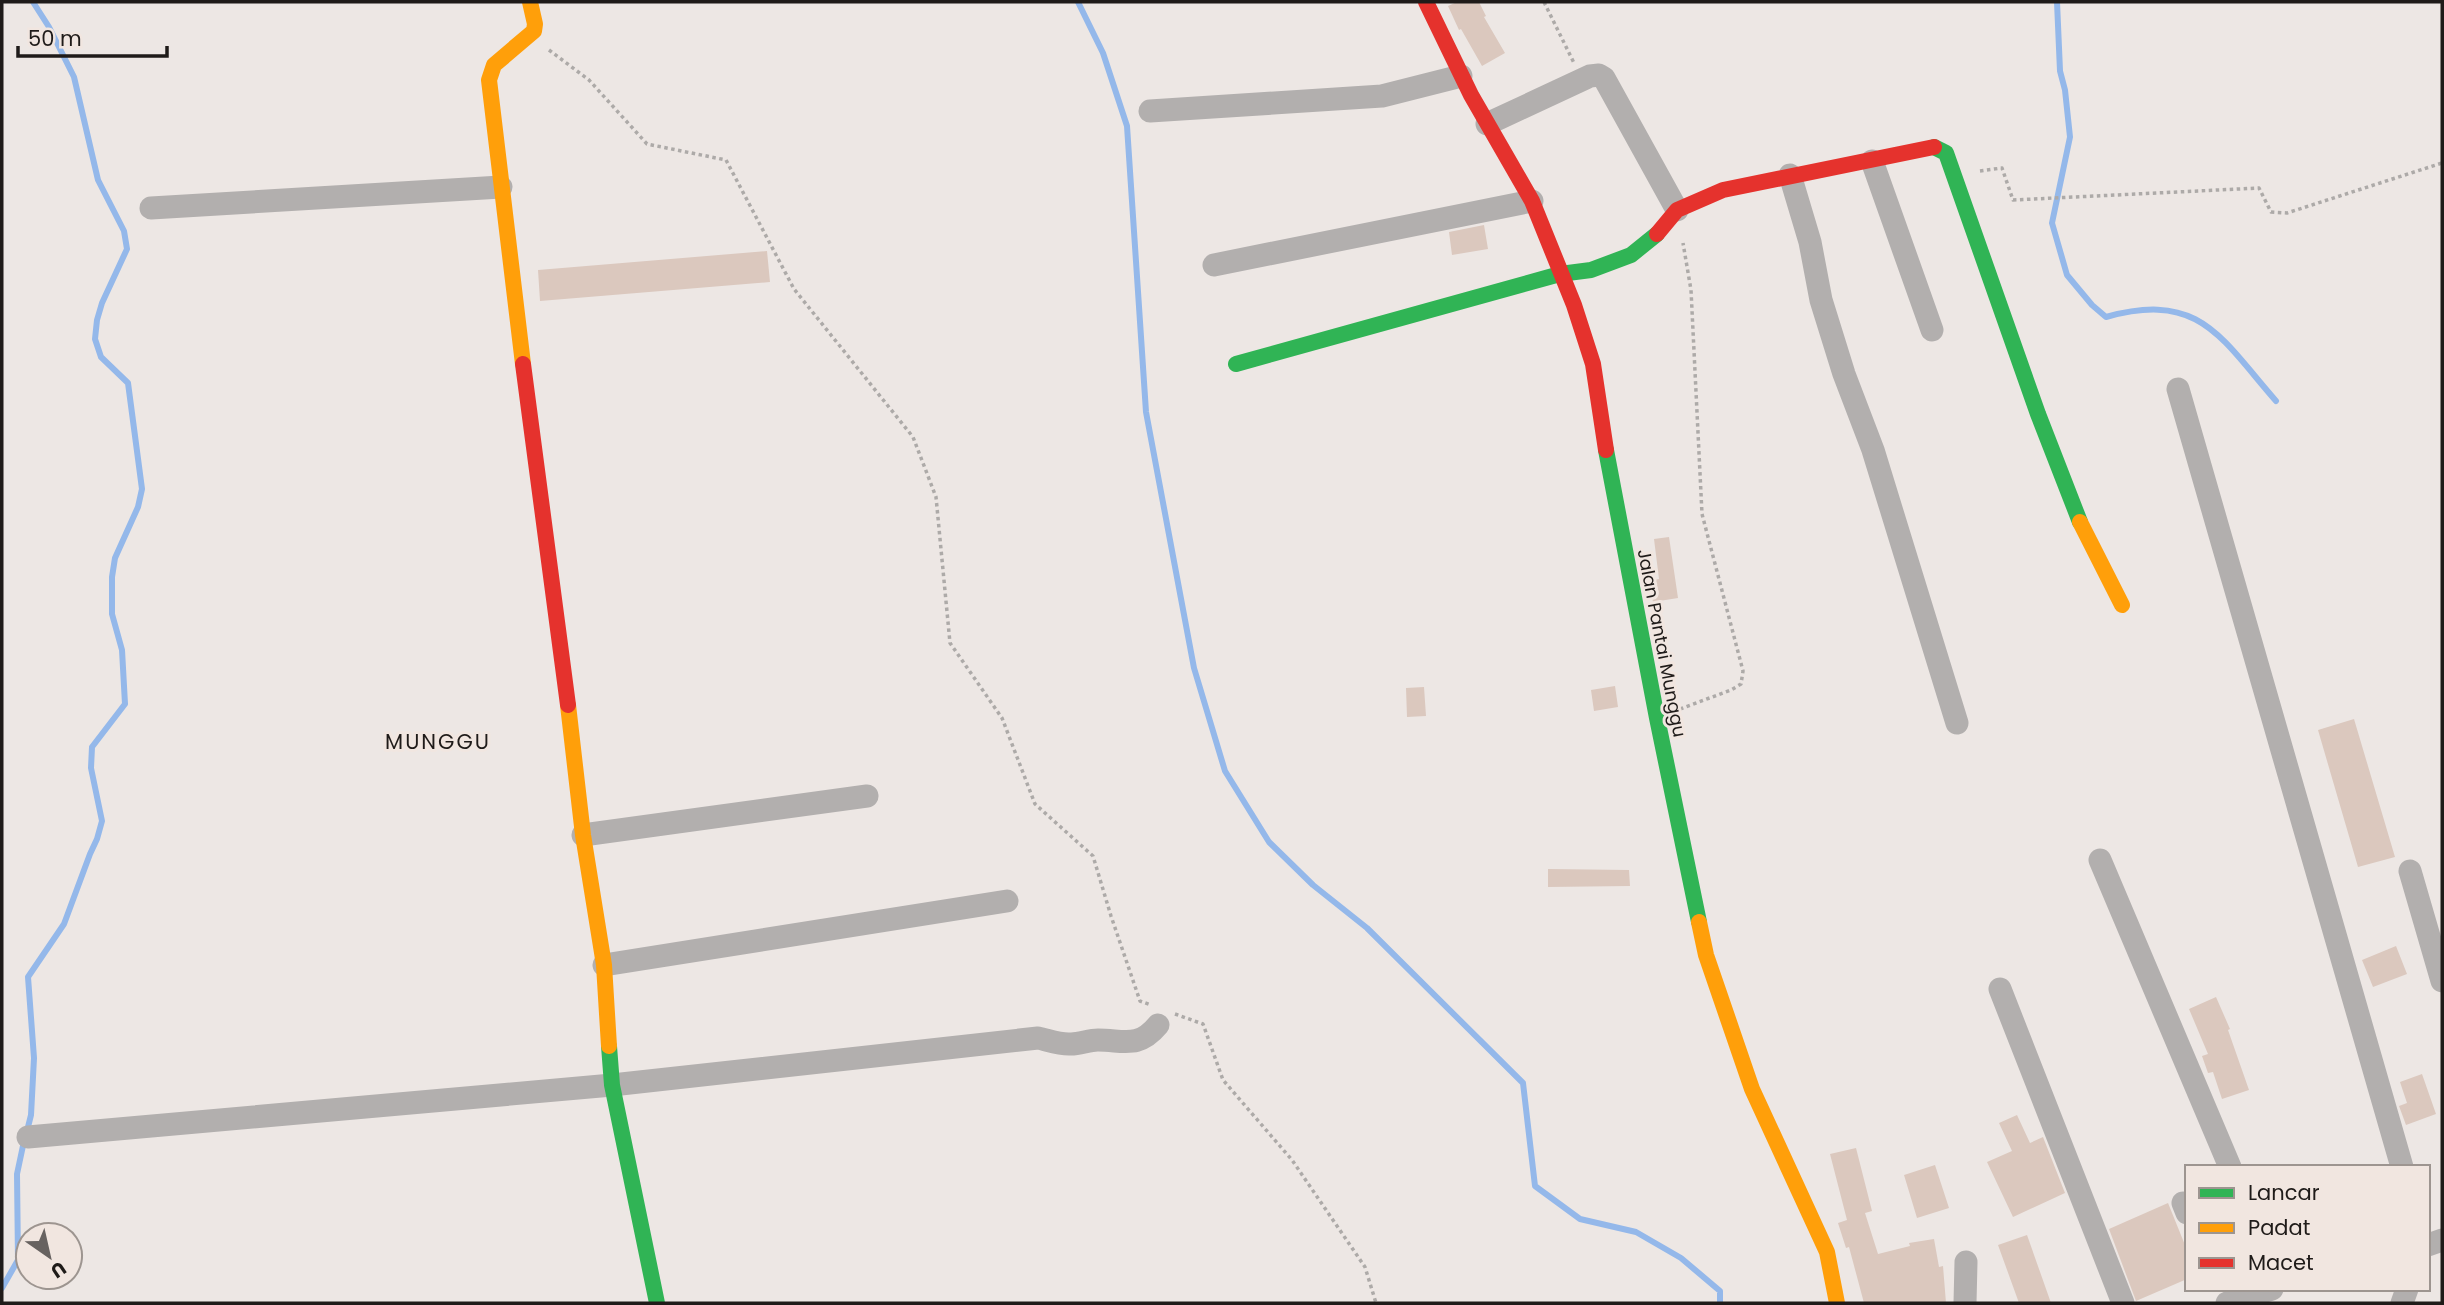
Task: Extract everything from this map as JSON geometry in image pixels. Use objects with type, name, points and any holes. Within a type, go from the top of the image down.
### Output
[{"type":"street","points":[[530,2],[535,24],[530,36],[494,65],[489,80],[583,835],[604,965],[612,1085],[657,1303]]},
{"type":"street","name":"Jalan Pantai Munggu","points":[[1426,2],[1461,76],[1532,201],[1574,305],[1593,364],[1609,471],[1706,955],[1752,1089],[1827,1252],[1837,1303]]},
{"type":"street","points":[[1487,124],[1582,80],[1599,75],[1604,78],[1678,210]]},
{"type":"street","points":[[1150,111],[1382,96],[1461,76]]},
{"type":"street","points":[[1236,364],[1560,274],[1591,270],[1631,255],[1658,233],[1678,210],[1723,190],[1936,148],[1945,153],[1954,175],[2047,438],[2080,522],[2122,605]]},
{"type":"street","points":[[1872,161],[1932,330]]},
{"type":"street","points":[[1790,175],[1810,242],[1825,312],[1844,374],[1873,450],[1956,723]]},
{"type":"street","points":[[151,208],[502,187]]},
{"type":"street","points":[[1214,265],[1532,201]]},
{"type":"street","points":[[2178,389],[2401,1165]]},
{"type":"street","points":[[583,835],[867,796]]},
{"type":"street","points":[[2100,860],[2229,1165]]},
{"type":"street","points":[[2410,871],[2442,981]]},
{"type":"street","points":[[604,965],[1007,901]]},
{"type":"street","points":[[2000,989],[2123,1303]]},
{"type":"street","points":[[28,1137],[612,1085],[1038,1038],[1069,1045],[1097,1040],[1127,1043],[1139,1041],[1151,1033],[1159,1014]]},
{"type":"street","points":[[1965,1303],[1966,1262]]},
{"type":"street","points":[[2225,1303],[2265,1291]]},
{"type":"path","points":[[1544,2],[1582,80]]},
{"type":"path","points":[[530,36],[589,80],[647,144],[726,160],[794,289],[913,436],[936,497],[950,643],[1002,718],[1035,804],[1093,856],[1140,1001],[1159,1014],[1203,1024],[1223,1080],[1292,1160],[1365,1267],[1376,1303]]},
{"type":"path","points":[[1954,175],[2002,168],[2012,200],[2259,188],[2272,212],[2287,213],[2442,163]]},
{"type":"path","points":[[1657,718],[1731,690],[1741,684],[1743,671],[1702,514],[1691,290],[1678,210]]},
{"type":"building","points":[[1457,2],[1479,2],[1486,16],[1484,17],[1505,53],[1482,66],[1461,29],[1459,30],[1448,6]]},
{"type":"building","points":[[1484,225],[1488,249],[1452,255],[1449,232]]},
{"type":"building","points":[[767,251],[770,282],[540,301],[538,270]]},
{"type":"building","points":[[1669,537],[1678,598],[1653,602],[1649,581],[1659,579],[1654,539]]},
{"type":"building","points":[[1615,686],[1618,707],[1594,711],[1591,690]]},
{"type":"building","points":[[1424,687],[1426,716],[1407,717],[1406,688]]},
{"type":"building","points":[[2354,719],[2395,857],[2358,867],[2318,730]]},
{"type":"building","points":[[1548,869],[1629,870],[1630,886],[1548,887]]},
{"type":"building","points":[[2396,946],[2407,974],[2373,987],[2362,960]]},
{"type":"building","points":[[2216,997],[2230,1029],[2228,1030],[2249,1090],[2222,1099],[2213,1072],[2208,1073],[2202,1056],[2208,1054],[2189,1009]]},
{"type":"building","points":[[2422,1074],[2436,1114],[2406,1125],[2399,1106],[2407,1103],[2400,1082]]},
{"type":"building","points":[[2017,1115],[2030,1143],[2043,1137],[2065,1193],[2013,1217],[1987,1162],[2012,1151],[1999,1123]]},
{"type":"building","points":[[1856,1148],[1872,1211],[1865,1213],[1878,1254],[1910,1246],[1909,1243],[1934,1239],[1939,1267],[1943,1266],[1946,1303],[1864,1303],[1849,1247],[1846,1248],[1838,1223],[1847,1220],[1830,1154]]},
{"type":"building","points":[[1935,1165],[1949,1208],[1917,1218],[1904,1175]]},
{"type":"building","points":[[2168,1203],[2185,1245],[2185,1280],[2136,1301],[2109,1229]]},
{"type":"building","points":[[2027,1235],[2051,1303],[2019,1303],[1998,1245]]},
{"type":"waterway","points":[[27,1131],[31,1115],[34,1058],[28,977],[64,924],[102,821],[91,768],[92,747],[125,704],[122,650],[112,614],[112,577],[115,558],[138,507],[142,489],[128,383],[101,357],[95,339],[102,303],[127,249],[124,231],[98,180],[74,77],[33,2]]},
{"type":"waterway","points":[[1078,2],[1103,53],[1127,126],[1146,412],[1194,668],[1225,771],[1269,842],[1313,885],[1367,928],[1523,1083],[1535,1186],[1580,1219],[1636,1232],[1681,1258],[1720,1291],[1720,1303]]},
{"type":"waterway","points":[[2057,2],[2060,71],[2070,137],[2052,223],[2067,275],[2106,317],[2138,311],[2164,310],[2186,315],[2205,325],[2239,357],[2276,401]]},
{"type":"waterway","points":[[2,1288],[18,1260],[17,1174],[24,1141]]},
{"type":"traffic: fast","points":[[1934,147],[1946,153],[2038,414],[2080,522]]},
{"type":"traffic: fast","points":[[1236,364],[1560,274],[1591,270],[1631,255],[1657,234]]},
{"type":"traffic: fast","points":[[1606,450],[1699,922]]},
{"type":"traffic: fast","points":[[609,1046],[612,1085],[657,1303]]},
{"type":"traffic: slow","points":[[523,364],[489,80],[494,65],[534,31],[530,2]]},
{"type":"traffic: slow","points":[[2080,522],[2122,605]]},
{"type":"traffic: slow","points":[[568,705],[583,835],[604,965],[609,1046]]},
{"type":"traffic: slow","points":[[1699,922],[1706,955],[1752,1089],[1827,1252],[1837,1303]]},
{"type":"traffic: jam","points":[[1426,2],[1471,95],[1532,201],[1574,305],[1593,364],[1606,450]]},
{"type":"traffic: jam","points":[[1657,234],[1677,210],[1723,190],[1934,147]]},
{"type":"traffic: jam","points":[[523,364],[568,705]]},
{"type":"district","name":"MUNGGU","points":[[438,741]]}]
